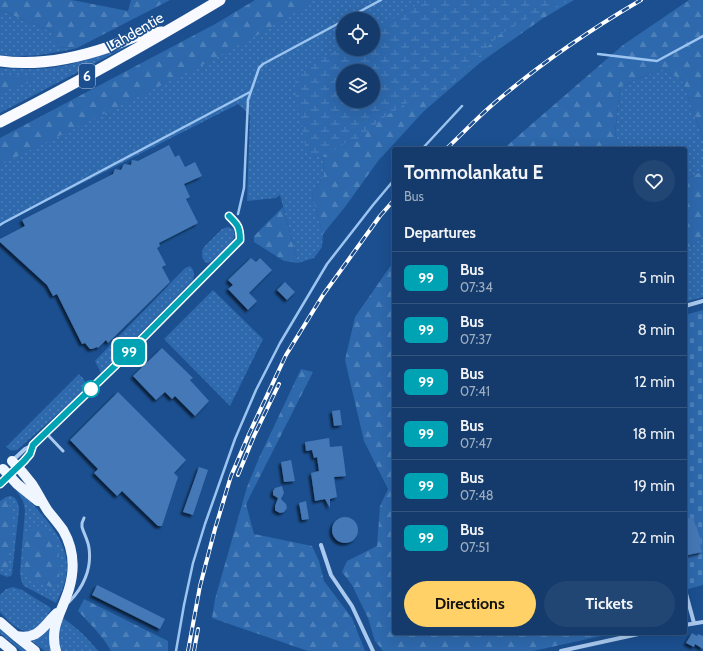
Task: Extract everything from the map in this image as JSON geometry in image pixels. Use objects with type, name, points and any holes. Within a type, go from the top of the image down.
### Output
[{"type":"highway","name":"Lahdentie","points":[[0,122],[89,75],[220,0]]},
{"type":"highway","points":[[0,61],[42,62],[58,60],[109,47],[142,35],[166,32]]},
{"type":"main road","points":[[15,464],[32,484],[48,511],[65,535],[72,553],[72,578],[62,609],[55,624],[53,638],[56,651]]},
{"type":"main road","points":[[4,472],[39,501],[48,511]]},
{"type":"main road","points":[[16,636],[26,637],[38,633],[62,609]]},
{"type":"main road","points":[[0,622],[36,651]]},
{"type":"main road","points":[[0,641],[12,651]]},
{"type":"street","points":[[15,464],[25,449],[33,445],[46,433],[237,244],[240,240],[240,232],[238,226],[229,216]]},
{"type":"street","points":[[687,305],[703,301]]},
{"type":"street","points":[[0,484],[4,472],[30,454],[33,445]]},
{"type":"street","points":[[321,545],[331,575],[352,606],[373,651]]},
{"type":"street","points":[[687,597],[694,623]]},
{"type":"street","points":[[687,625],[703,622]]},
{"type":"street","points":[[561,651],[634,635]]},
{"type":"lane","points":[[46,433],[64,451]]},
{"type":"lane","points":[[62,609],[78,591],[88,574],[90,556],[82,527],[84,518]]},
{"type":"green space","points":[[0,0],[72,0],[128,11],[131,0],[170,0],[77,48],[58,47],[52,39],[55,33],[0,10]]},
{"type":"green space","points":[[255,0],[317,0],[206,63],[0,165],[0,138],[217,23]]},
{"type":"green space","points":[[314,0],[464,0],[380,66],[380,64],[336,64],[336,108],[340,108],[323,150],[324,175],[312,196],[323,234],[322,247],[314,258],[298,263],[280,195],[276,198],[247,201],[250,115],[238,104],[0,225],[0,164]]},
{"type":"green space","points":[[425,0],[572,0],[528,18],[499,35],[455,82],[439,95],[407,103],[386,116],[359,138],[347,142],[327,154],[316,156],[310,155],[304,141],[295,83],[301,72],[307,67],[336,50],[336,56],[380,56],[380,26]]},
{"type":"green space","points":[[464,0],[574,0],[542,19],[481,62],[424,111],[378,161],[345,207],[323,234],[312,196],[324,175],[323,150],[366,108],[380,108],[380,93]]},
{"type":"green space","points":[[689,0],[703,0],[703,139],[682,80],[661,69],[620,87],[615,133],[619,147],[505,147],[623,45]]},
{"type":"green space","points":[[0,10],[55,33],[58,47],[77,48],[38,55],[0,55]]},
{"type":"green space","points":[[135,42],[0,113],[0,68],[35,69],[66,65],[96,57]]},
{"type":"green space","points":[[661,69],[682,80],[703,139],[703,171],[687,178],[687,147],[619,147],[615,133],[620,87]]},
{"type":"green space","points":[[0,75],[12,77],[35,76],[32,81],[0,93]]},
{"type":"green space","points":[[703,171],[703,235],[701,239],[687,249],[687,178]]},
{"type":"green space","points":[[283,207],[298,263],[284,261],[254,242],[254,236]]},
{"type":"green space","points":[[227,227],[234,230],[233,240],[213,260],[208,263],[204,261],[202,251],[204,247],[222,229]]},
{"type":"green space","points":[[703,235],[703,297],[687,301],[687,249],[701,239]]},
{"type":"green space","points":[[392,264],[392,635],[606,635],[533,651],[383,651],[375,641],[368,618],[352,585],[342,572],[347,561],[377,546],[380,506],[388,489],[364,441],[345,360],[355,317]]},
{"type":"green space","points":[[190,266],[194,272],[193,280],[101,373],[95,361],[185,268]]},
{"type":"green space","points":[[213,290],[263,339],[230,406],[164,339]]},
{"type":"green space","points":[[703,310],[703,585],[688,589],[687,585],[687,314]]},
{"type":"green space","points":[[301,369],[313,372],[246,504],[254,534],[312,546],[319,561],[324,581],[352,618],[365,651],[308,651],[212,618],[215,599],[247,487]]},
{"type":"green space","points":[[79,374],[86,382],[86,389],[17,450],[11,450],[6,447]]},
{"type":"green space","points":[[16,490],[28,499],[52,526],[63,547],[66,557],[66,579],[56,603],[24,586],[21,580],[20,573],[25,510],[23,501]]},
{"type":"green space","points":[[10,496],[16,499],[19,509],[12,574],[11,576],[7,577],[0,574],[0,501]]},
{"type":"green space","points":[[4,502],[9,502],[13,514],[12,546],[7,559],[8,567],[6,570],[0,569],[0,505]]},
{"type":"green space","points":[[33,525],[46,528],[55,540],[60,562],[59,579],[54,588],[31,580],[26,572],[24,561],[25,542],[29,526]]},
{"type":"green space","points":[[13,587],[22,590],[51,608],[42,623],[33,630],[22,630],[16,627],[0,612],[0,595],[6,589]]},
{"type":"green space","points":[[84,599],[168,641],[168,651],[111,651],[100,635],[78,611]]},
{"type":"green space","points":[[63,618],[82,633],[98,651],[60,651],[57,636]]},
{"type":"green space","points":[[0,628],[14,642],[27,651],[21,651],[0,633]]},
{"type":"green space","points":[[50,628],[51,651],[45,651],[32,641],[44,634]]},
{"type":"building","points":[[169,145],[175,157],[179,155],[185,167],[195,162],[202,176],[184,184],[190,197],[186,199],[198,223],[159,243],[160,246],[157,248],[166,265],[162,267],[170,282],[108,343],[106,340],[98,348],[90,349],[85,343],[82,344],[57,294],[53,296],[47,285],[0,242],[0,239],[25,226],[22,220],[113,174],[115,169],[121,170],[124,164],[131,165],[132,160],[138,161]]},
{"type":"building","points":[[251,258],[256,262],[260,258],[272,270],[249,293],[257,301],[248,310],[228,289],[233,285],[228,280]]},
{"type":"building","points":[[285,282],[295,292],[287,300],[277,290]]},
{"type":"building","points":[[162,348],[193,378],[190,380],[209,401],[195,416],[175,396],[172,399],[165,392],[156,400],[133,376]]},
{"type":"building","points":[[118,392],[186,460],[174,473],[178,477],[162,526],[158,526],[122,491],[117,496],[94,473],[98,469],[70,440]]},
{"type":"building","points":[[340,410],[342,425],[334,426],[332,411]]},
{"type":"building","points":[[329,438],[330,447],[342,446],[346,476],[334,477],[337,497],[330,499],[330,508],[325,499],[315,501],[311,473],[319,471],[317,457],[314,458],[312,450],[306,451],[305,442]]},
{"type":"building","points":[[291,460],[295,481],[284,482],[281,462]]},
{"type":"building","points":[[199,467],[208,470],[193,515],[183,512]]},
{"type":"building","points":[[282,486],[284,493],[281,499],[286,504],[287,508],[284,512],[280,513],[275,510],[278,498],[273,495],[273,491],[275,488]]},
{"type":"building","points":[[306,501],[309,519],[302,520],[299,503]]},
{"type":"building","points":[[345,517],[354,521],[358,530],[354,539],[345,543],[336,539],[332,530],[336,521]]},
{"type":"building","points":[[693,517],[702,544],[700,545],[702,552],[688,555],[687,518]]},
{"type":"building","points":[[97,585],[165,619],[160,629],[92,595]]},
{"type":"building","points":[[692,633],[697,636],[698,634],[703,636],[703,649],[695,644],[694,647],[686,643]]},
{"type":"waterway","points":[[359,12],[381,0]]},
{"type":"waterway","points":[[238,214],[244,188],[248,100],[259,68],[263,64],[336,25]]},
{"type":"waterway","points":[[598,54],[657,61],[703,36]]},
{"type":"waterway","points":[[0,225],[250,92]]},
{"type":"waterway","points":[[424,147],[462,106]]},
{"type":"waterway","points":[[176,651],[193,563],[235,439],[256,390],[280,343],[327,264],[392,182]]},
{"type":"railway","points":[[448,147],[485,111],[526,77],[582,37],[641,0]]},
{"type":"railway","points":[[188,651],[200,586],[215,529],[231,476],[249,434],[286,355],[323,295],[380,216],[392,202]]},
{"type":"railway","points":[[238,475],[254,436],[279,384]]},
{"type":"railway","points":[[194,651],[198,629]]},
{"type":"bus line","name":"99","points":[[0,484],[30,454],[33,445],[119,362],[240,240],[238,226],[229,216]]}]
